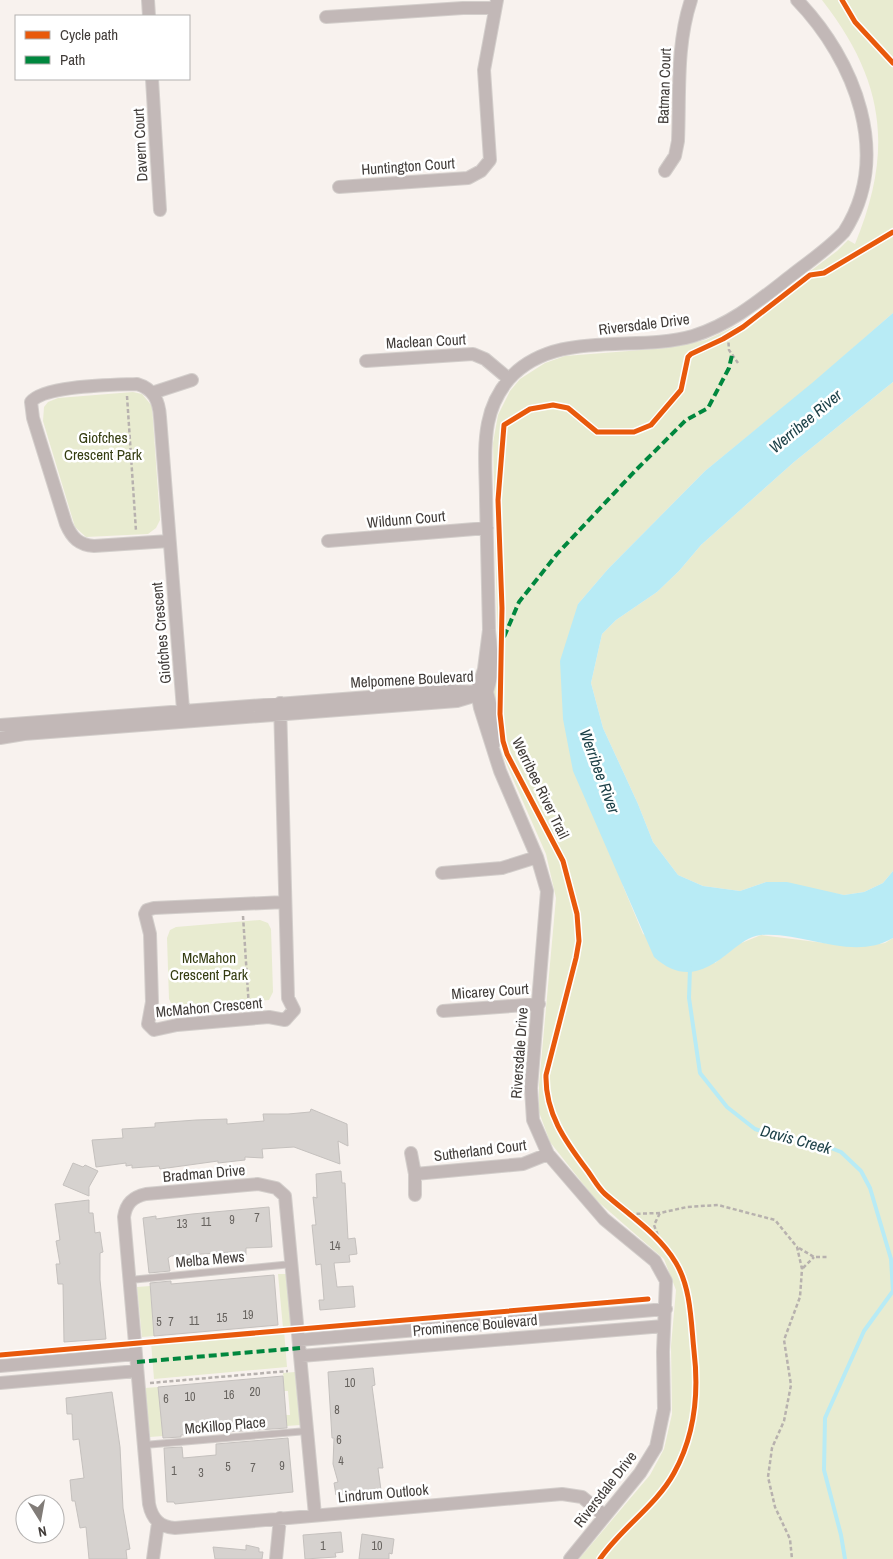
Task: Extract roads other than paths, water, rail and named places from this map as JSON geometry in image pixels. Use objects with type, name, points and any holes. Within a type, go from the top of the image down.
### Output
[{"type":"street","points":[[148,0],[149,15]]},
{"type":"street","name":"Batman Court","points":[[665,171],[675,156],[678,141],[681,44],[685,17],[692,0]]},
{"type":"street","name":"Riversdale Drive","points":[[570,1559],[640,1474],[656,1447],[661,1434],[664,1409],[666,1281],[659,1267],[604,1219],[548,1154],[536,1131],[530,1100],[548,898],[544,875],[492,748],[495,724],[481,693],[493,669],[488,630],[485,442],[488,422],[497,398],[509,379],[540,356],[563,349],[676,339],[720,326],[749,308],[826,249],[848,227],[863,201],[871,179],[874,154],[872,122],[860,90],[841,55],[798,0]]},
{"type":"street","points":[[326,17],[496,4]]},
{"type":"street","name":"Huntington Court","points":[[339,187],[468,178],[481,171],[490,160],[484,70],[496,4]]},
{"type":"street","name":"Davern Court","points":[[152,80],[160,210]]},
{"type":"street","name":"Maclean Court","points":[[366,361],[473,354],[485,359],[509,379]]},
{"type":"street","points":[[169,541],[86,545],[74,538],[66,524],[31,410],[31,402],[34,398],[45,392],[127,385],[142,386],[152,392],[192,380]]},
{"type":"street","name":"Giofches Crescent","points":[[152,392],[159,406],[184,716]]},
{"type":"street","name":"Wildunn Court","points":[[328,541],[486,528]]},
{"type":"street","name":"Melpomene Boulevard","points":[[0,725],[457,701],[481,693]]},
{"type":"street","name":"McMahon Crescent","points":[[280,709],[288,998],[294,1010],[285,1020],[269,1017],[177,1025],[154,1030],[148,1024],[152,1002],[150,934],[145,914],[147,910],[154,908],[285,902]]},
{"type":"street","name":"Melpomene Boulevard","points":[[0,738],[184,716]]},
{"type":"street","points":[[442,873],[502,868],[537,857]]},
{"type":"street","name":"Micarey Court","points":[[443,1011],[539,1004]]},
{"type":"street","name":"Sutherland Court","points":[[411,1153],[415,1174],[415,1195]]},
{"type":"street","name":"Sutherland Court","points":[[415,1174],[523,1164],[548,1154]]},
{"type":"street","name":"Bradman Drive","points":[[158,1523],[152,1515],[149,1504],[125,1211],[135,1198],[156,1193],[258,1184],[276,1188],[285,1196],[287,1202],[315,1516]]},
{"type":"street","name":"Prominence Boulevard","points":[[299,1340],[666,1309]]},
{"type":"street","name":"Prominence Boulevard","points":[[547,1319],[548,1336]]},
{"type":"street","name":"Prominence Boulevard","points":[[300,1356],[664,1326]]},
{"type":"street","name":"Prominence Boulevard","points":[[402,1331],[404,1348]]},
{"type":"street","points":[[0,1366],[136,1354]]},
{"type":"street","points":[[0,1383],[137,1371]]},
{"type":"street","name":"Lindrum Outlook","points":[[158,1523],[175,1528],[570,1494],[586,1500],[605,1516]]},
{"type":"street","points":[[276,1559],[280,1518]]},
{"type":"street","points":[[153,1559],[158,1523]]},
{"type":"lane","name":"Melba Mews","points":[[130,1280],[292,1264]]},
{"type":"lane","name":"McKillop Place","points":[[144,1445],[307,1431]]},
{"type":"water","name":"Werribee River","points":[[893,313],[893,382],[794,462],[701,545],[679,571],[657,592],[616,620],[602,634],[591,683],[603,728],[638,804],[653,842],[678,875],[703,886],[740,891],[766,882],[787,882],[844,895],[864,892],[883,883],[893,871],[893,938],[877,945],[845,947],[794,937],[761,935],[745,941],[712,965],[693,972],[674,970],[654,957],[573,771],[563,719],[560,661],[578,604],[608,569],[705,471]]},
{"type":"waterway","name":"Davis Creek","points":[[690,968],[689,998],[700,1073],[727,1107],[755,1129],[779,1137],[813,1141],[841,1152],[861,1171],[870,1188],[891,1259],[893,1291],[864,1331],[825,1418],[824,1470],[841,1535],[845,1559]]},
{"type":"park label","name":"Giofches Crescent Park","points":[[103,446]]},
{"type":"park label","name":"McMahon Crescent Park","points":[[209,966]]}]
